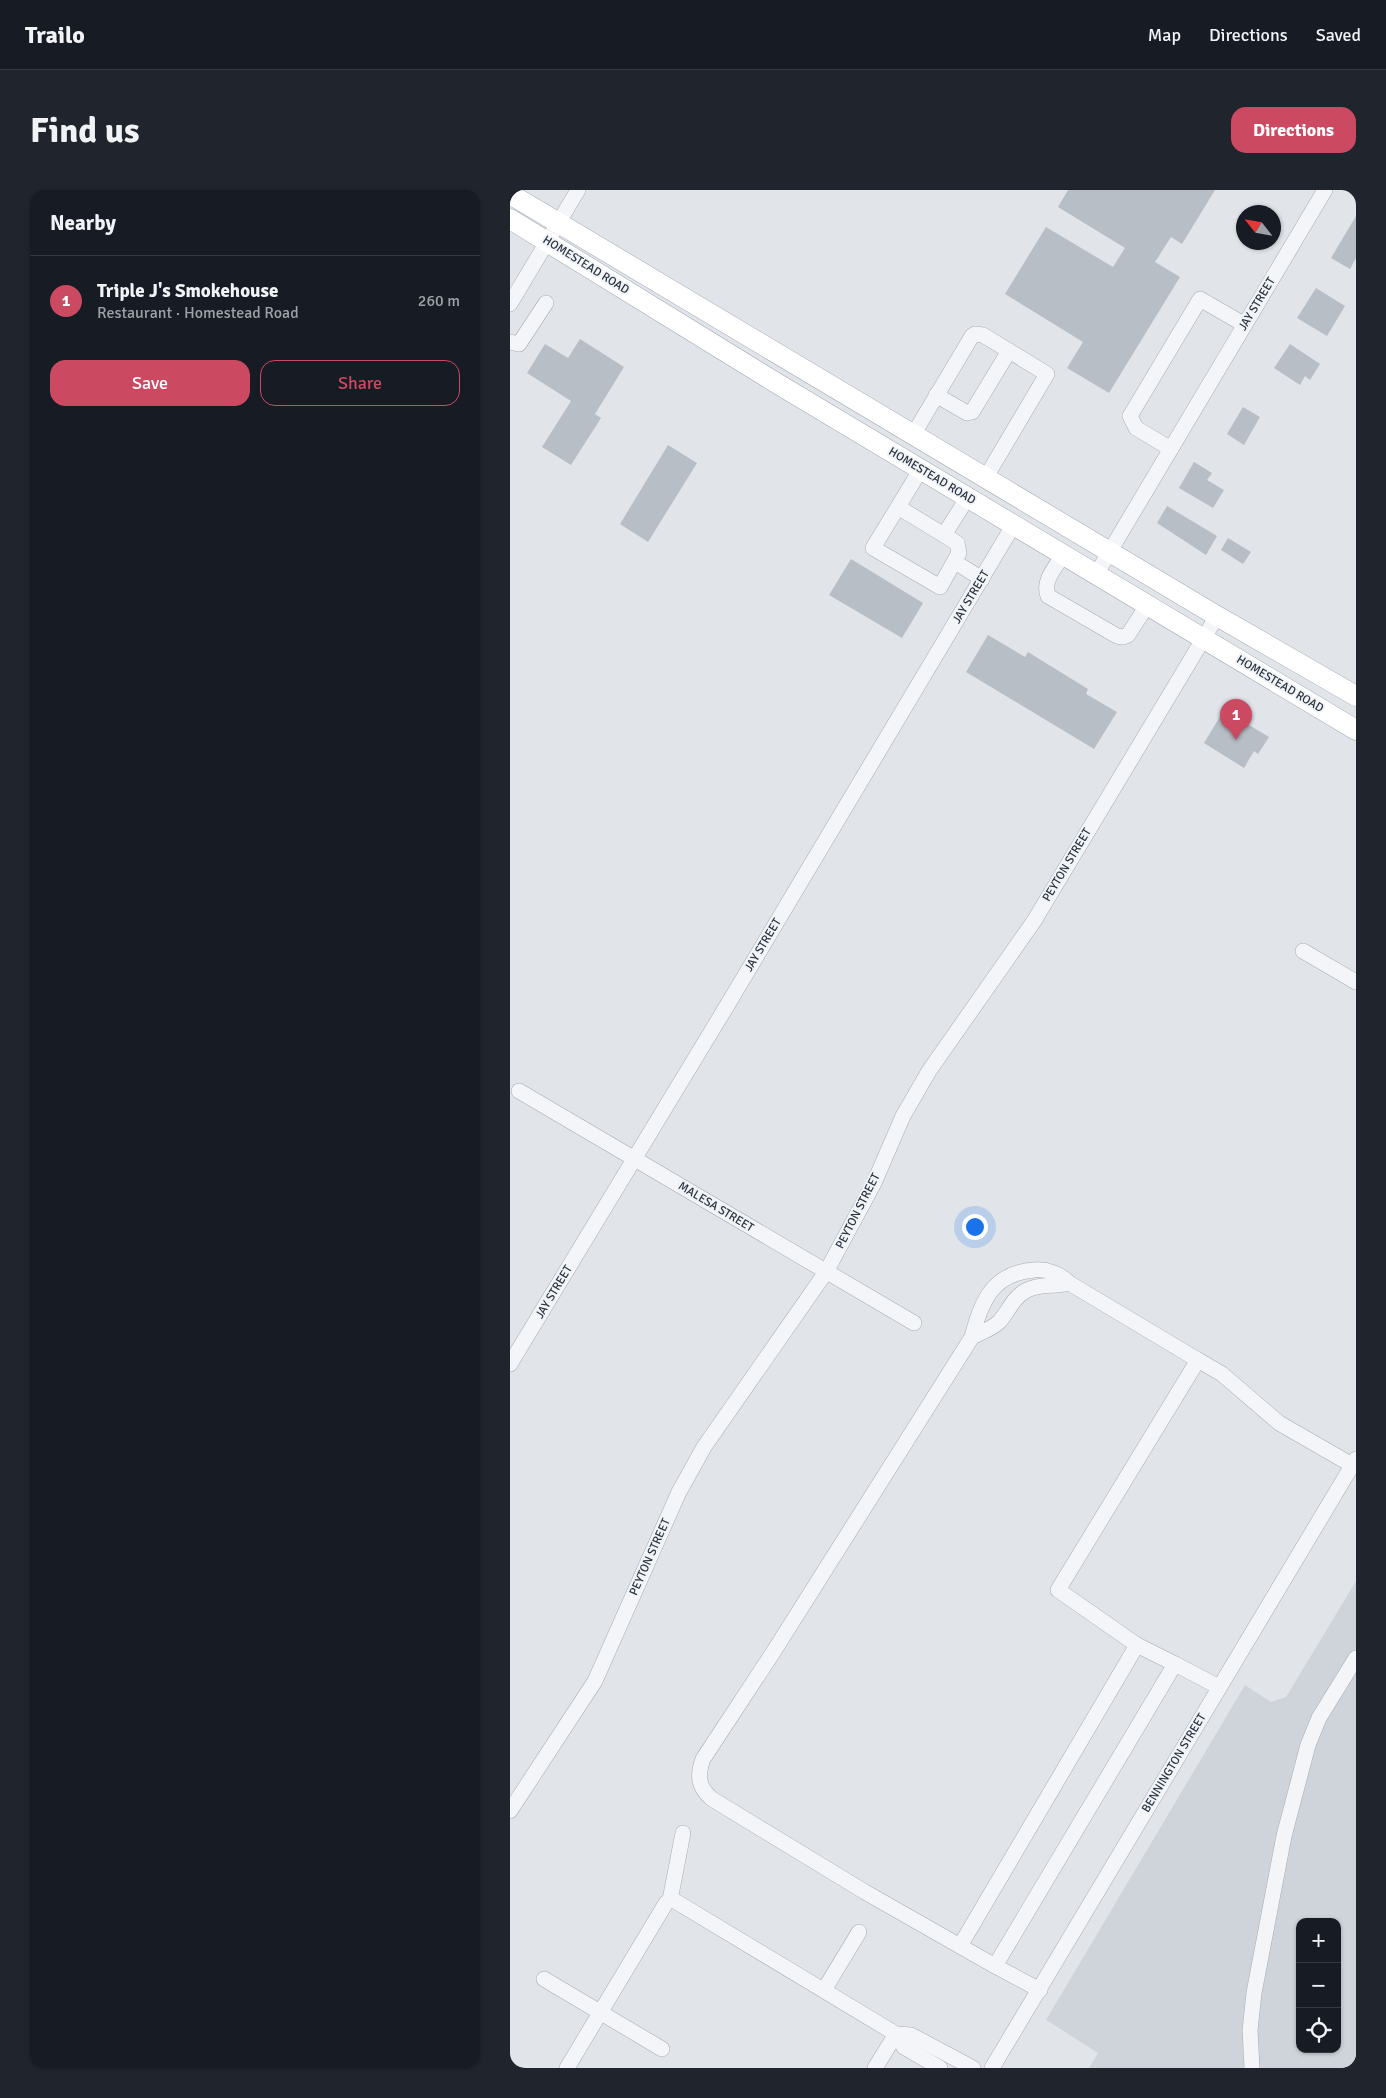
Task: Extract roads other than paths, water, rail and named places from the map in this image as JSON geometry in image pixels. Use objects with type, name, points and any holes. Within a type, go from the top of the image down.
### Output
[{"type":"main road","name":"HOMESTEAD ROAD","points":[[510,194],[1217,616],[1356,696]]},
{"type":"main road","name":"HOMESTEAD ROAD","points":[[510,219],[778,384],[1097,573],[1356,730]]},
{"type":"street","points":[[510,304],[578,190]]},
{"type":"street","name":"JAY STREET","points":[[1097,573],[1325,190]]},
{"type":"street","points":[[1171,449],[1136,428],[1130,416],[1200,299],[1245,325]]},
{"type":"street","points":[[510,342],[519,344],[546,303]]},
{"type":"street","points":[[913,435],[975,334],[982,335],[1048,374],[986,477]]},
{"type":"street","points":[[936,395],[967,413],[972,412],[1009,351]]},
{"type":"street","points":[[898,507],[958,543],[959,553],[940,587],[873,548],[921,469]]},
{"type":"street","points":[[944,535],[968,497]]},
{"type":"street","name":"JAY STREET","points":[[510,1364],[728,1004],[1014,524]]},
{"type":"street","points":[[1064,554],[1046,583],[1048,596],[1123,638],[1128,636],[1148,604]]},
{"type":"street","points":[[955,562],[982,579]]},
{"type":"street","name":"PEYTON STREET","points":[[510,1811],[595,1681],[679,1492],[704,1447],[826,1272],[874,1183],[903,1116],[929,1071],[1034,921],[1217,616]]},
{"type":"street","points":[[1303,951],[1356,982]]},
{"type":"street","name":"MALESA STREET","points":[[518,1091],[914,1323]]},
{"type":"street","points":[[1040,1990],[857,1887],[712,1799],[700,1786],[698,1777],[703,1759],[774,1651],[972,1337],[979,1310],[999,1282],[1020,1271],[1040,1270],[1064,1277],[1069,1283],[1222,1374],[1279,1423],[1354,1462]]},
{"type":"street","points":[[972,1337],[998,1322],[1019,1295],[1040,1285],[1059,1286],[1069,1283]]},
{"type":"street","points":[[1198,1360],[1058,1590],[1137,1644],[1219,1687]]},
{"type":"street","name":"BENNINGTON STREET","points":[[992,2068],[1354,1462]]},
{"type":"street","points":[[960,1946],[1137,1644]]},
{"type":"street","points":[[1252,2068],[1250,2030],[1254,1993],[1284,1836],[1308,1745],[1319,1718],[1356,1658]]},
{"type":"street","points":[[995,1966],[1175,1664]]},
{"type":"street","points":[[568,2068],[666,1903],[670,1900],[683,1833]]},
{"type":"street","points":[[670,1900],[675,1900],[896,2034],[904,2047],[940,2068]]},
{"type":"street","points":[[824,1990],[859,1932]]},
{"type":"street","points":[[544,1979],[662,2049]]},
{"type":"street","points":[[896,2034],[911,2035],[954,2064],[973,2068]]},
{"type":"street","points":[[875,2068],[896,2034]]},
{"type":"place","name":"Triple J's Smokehouse","points":[[1236,740]]}]
